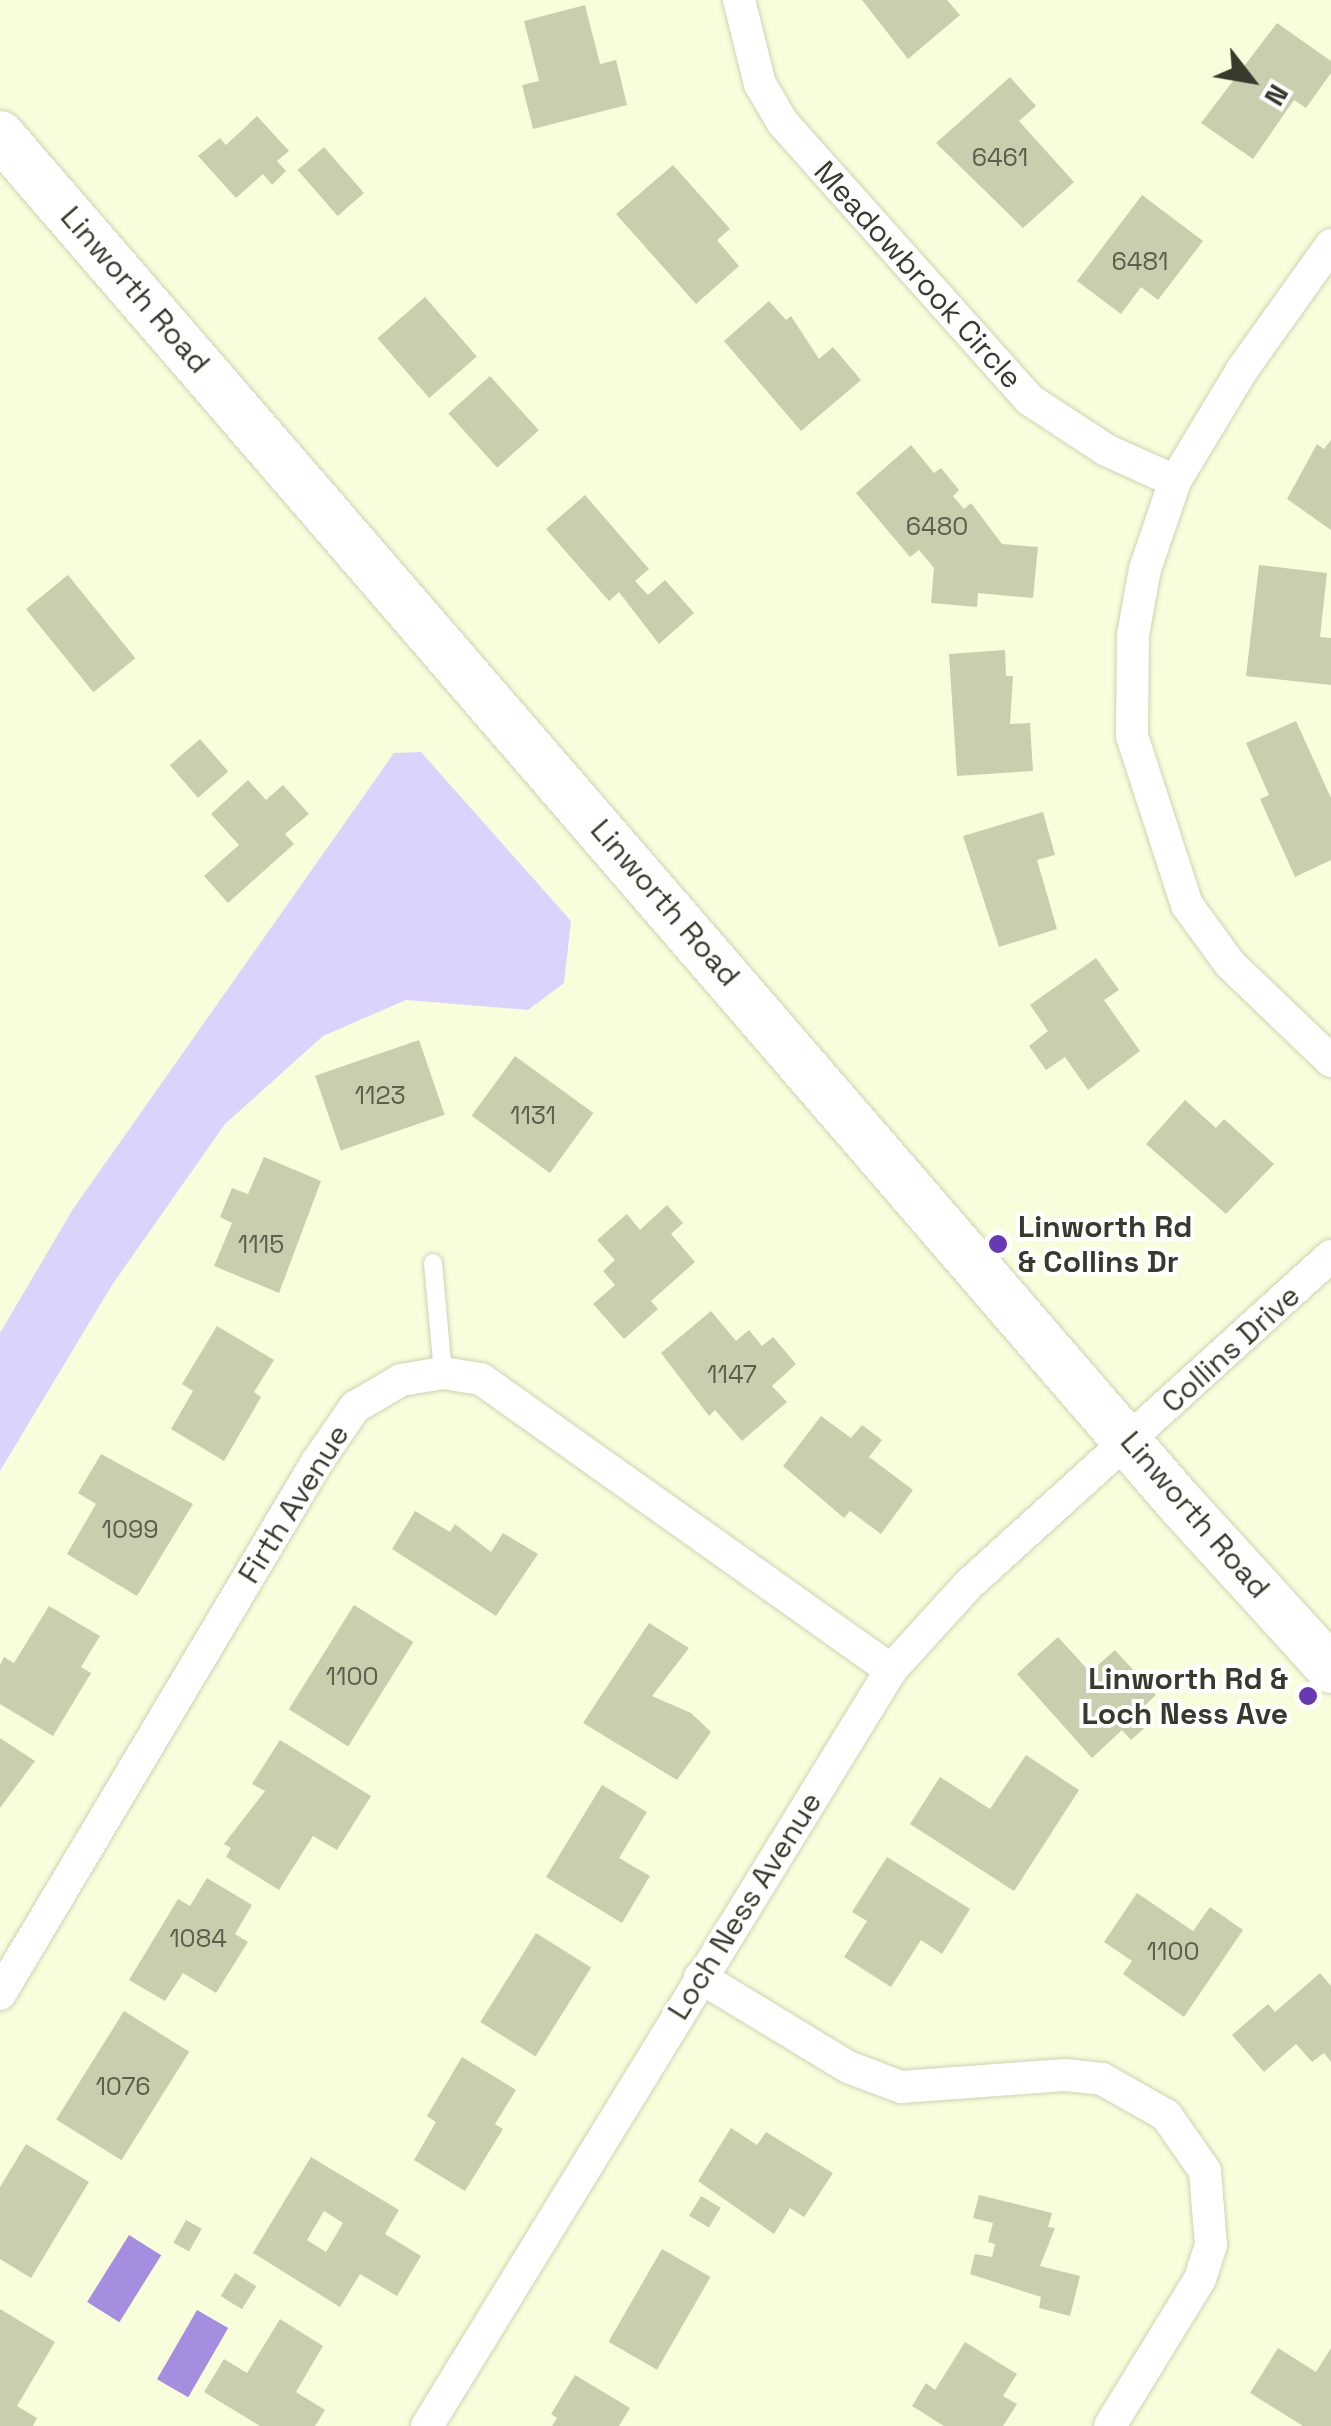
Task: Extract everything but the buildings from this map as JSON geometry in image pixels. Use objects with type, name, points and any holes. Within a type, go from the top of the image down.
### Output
[{"type":"main road","name":"Linworth Road","points":[[0,135],[1331,1669]]},
{"type":"street","name":"Meadowbrook Circle","points":[[739,0],[760,84],[783,123],[1030,400],[1106,450],[1176,481]]},
{"type":"street","points":[[1331,245],[1242,370],[1176,481],[1144,568],[1132,635],[1132,736],[1187,906],[1230,964],[1331,1061]]},
{"type":"street","name":"Collins Drive","points":[[1130,1440],[1331,1256]]},
{"type":"street","name":"Firth Avenue","points":[[0,1994],[355,1406],[401,1380],[443,1373],[481,1378],[892,1670]]},
{"type":"street","name":"Loch Ness Avenue","points":[[428,2426],[700,1977],[892,1670],[968,1585],[1130,1440]]},
{"type":"street","points":[[700,1977],[848,2067],[901,2086],[1065,2075],[1118,2086],[1166,2115],[1205,2171],[1211,2245],[1200,2279],[1110,2426]]},
{"type":"lane","points":[[433,1263],[443,1373]]},
{"type":"shaded area","points":[[421,752],[571,921],[564,983],[528,1010],[406,1000],[323,1036],[225,1124],[112,1285],[0,1471],[0,1333],[73,1209],[394,753]]},
{"type":"shaded area","points":[[129,2235],[161,2255],[119,2322],[87,2302]]},
{"type":"shaded area","points":[[197,2310],[228,2328],[188,2397],[157,2379]]},
{"type":"place","name":"Linworth Rd & Collins Dr","points":[[998,1244]]},
{"type":"place","name":"Linworth Rd & Loch Ness Ave","points":[[1308,1696]]}]
